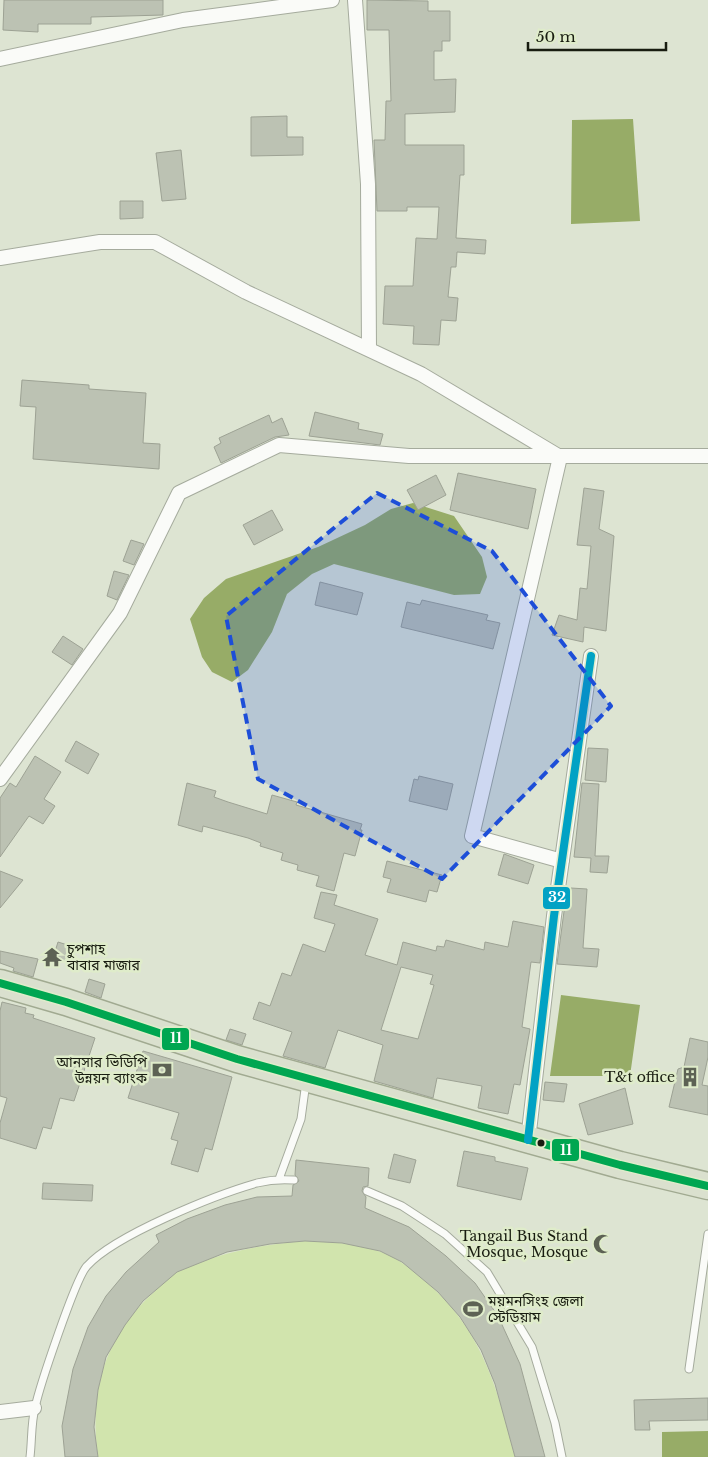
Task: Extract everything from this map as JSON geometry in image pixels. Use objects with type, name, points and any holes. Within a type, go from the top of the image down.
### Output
[{"type":"highway","points":[[0,983],[66,1002],[237,1059],[528,1140],[708,1186]]},
{"type":"street","points":[[0,60],[183,20],[332,0]]},
{"type":"street","points":[[355,0],[368,184],[369,349]]},
{"type":"street","points":[[0,258],[100,242],[155,242],[246,292],[420,374],[560,457]]},
{"type":"street","points":[[0,779],[120,613],[179,493],[279,445],[409,456],[708,456]]},
{"type":"street","points":[[560,457],[472,836],[562,860]]},
{"type":"street","points":[[528,1140],[562,860],[591,656]]},
{"type":"street","points":[[0,1412],[34,1408]]},
{"type":"lane","points":[[279,1179],[301,1118],[306,1077]]},
{"type":"lane","points":[[30,1457],[34,1408],[73,1296],[86,1266],[116,1243],[183,1211],[257,1183],[279,1179],[294,1180]]},
{"type":"lane","points":[[367,1190],[402,1206],[445,1234],[487,1272],[532,1347],[555,1423],[562,1457]]},
{"type":"lane","points":[[689,1369],[708,1234]]},
{"type":"highlighted area","points":[[377,493],[492,551],[611,706],[442,879],[258,779],[226,616]]},
{"type":"shaded area","points":[[633,119],[640,221],[571,224],[572,120]]},
{"type":"shaded area","points":[[413,503],[454,516],[482,557],[487,577],[480,594],[454,595],[334,564],[312,574],[287,594],[272,632],[248,670],[232,682],[212,672],[202,657],[190,619],[204,598],[226,579],[318,547],[365,525],[391,509]]},
{"type":"shaded area","points":[[561,995],[640,1005],[630,1076],[550,1076]]},
{"type":"shaded area","points":[[305,1241],[353,1245],[387,1254],[409,1268],[444,1300],[461,1319],[485,1361],[494,1384],[515,1457],[98,1457],[96,1410],[104,1367],[112,1347],[137,1309],[170,1276],[184,1268],[237,1251]]},
{"type":"shaded area","points":[[708,1431],[708,1457],[662,1457],[662,1432]]},
{"type":"building","points":[[4,0],[163,0],[163,15],[91,17],[91,24],[38,24],[38,32],[3,30]]},
{"type":"building","points":[[367,0],[428,1],[428,11],[450,11],[450,41],[442,41],[442,51],[434,51],[434,80],[456,79],[455,112],[405,114],[405,145],[464,145],[464,175],[460,175],[456,238],[486,240],[485,254],[457,252],[456,267],[451,267],[448,297],[458,298],[456,321],[441,320],[439,345],[413,344],[414,326],[383,324],[385,286],[413,286],[416,238],[437,239],[439,207],[407,207],[407,211],[377,211],[374,140],[385,140],[386,101],[391,101],[389,30],[367,30]]},
{"type":"building","points":[[287,116],[287,137],[303,137],[303,155],[251,156],[251,117]]},
{"type":"building","points":[[181,150],[186,199],[162,201],[156,153]]},
{"type":"building","points":[[120,201],[143,201],[143,218],[120,219]]},
{"type":"building","points":[[22,380],[89,385],[89,389],[146,393],[143,443],[160,444],[159,469],[33,459],[36,407],[20,406]]},
{"type":"building","points":[[315,412],[359,423],[358,429],[383,434],[380,445],[309,436]]},
{"type":"building","points":[[269,415],[272,423],[282,418],[289,435],[275,437],[221,463],[214,447],[221,443],[219,438]]},
{"type":"building","points":[[458,473],[536,489],[528,529],[450,510]]},
{"type":"building","points":[[436,475],[446,495],[418,510],[407,490]]},
{"type":"building","points":[[584,488],[604,491],[599,529],[614,536],[606,631],[584,627],[583,642],[552,635],[559,615],[577,620],[580,588],[587,589],[591,546],[577,545]]},
{"type":"building","points":[[272,510],[283,530],[254,545],[243,525]]},
{"type":"building","points":[[131,540],[144,544],[134,565],[123,561]]},
{"type":"building","points":[[114,571],[129,575],[117,600],[107,596]]},
{"type":"building","points":[[320,582],[363,593],[357,615],[315,605]]},
{"type":"building","points":[[422,600],[488,615],[486,620],[500,623],[493,649],[401,627],[407,602],[420,605]]},
{"type":"building","points":[[63,636],[83,649],[72,665],[52,652]]},
{"type":"building","points":[[76,741],[99,754],[88,774],[65,761]]},
{"type":"building","points":[[588,748],[608,749],[606,782],[585,780]]},
{"type":"building","points":[[35,756],[61,772],[44,799],[55,806],[43,824],[29,816],[0,857],[0,798],[10,783],[16,787]]},
{"type":"building","points":[[419,776],[453,784],[447,810],[409,801],[414,779],[418,780]]},
{"type":"building","points":[[187,783],[216,791],[214,797],[267,814],[272,795],[297,802],[296,805],[362,824],[355,856],[344,853],[334,891],[316,886],[319,876],[297,870],[298,865],[281,860],[283,853],[260,846],[261,843],[203,826],[202,832],[178,825]]},
{"type":"building","points":[[582,783],[599,784],[595,856],[609,856],[607,873],[590,872],[591,858],[574,857]]},
{"type":"building","points":[[504,854],[534,865],[528,884],[498,875]]},
{"type":"building","points":[[387,861],[442,875],[437,892],[429,890],[426,902],[387,892],[391,879],[383,877]]},
{"type":"building","points":[[0,871],[23,880],[0,908]]},
{"type":"building","points":[[571,888],[587,889],[583,948],[599,949],[597,967],[557,964],[565,904],[569,904]]},
{"type":"building","points":[[321,892],[337,895],[334,905],[378,919],[365,955],[397,965],[403,942],[436,951],[437,946],[444,947],[446,940],[484,950],[485,942],[508,947],[513,921],[544,927],[540,963],[531,962],[522,1027],[530,1029],[520,1085],[514,1084],[508,1114],[478,1108],[482,1086],[437,1078],[433,1098],[374,1081],[383,1045],[338,1030],[325,1068],[283,1056],[292,1032],[253,1019],[259,1002],[270,1006],[282,973],[291,976],[303,944],[325,952],[335,924],[314,918]],"holes":[[[401,967],[433,975],[430,984],[434,985],[418,1039],[381,1030]]]},
{"type":"building","points":[[58,942],[74,947],[69,963],[53,958]]},
{"type":"building","points":[[0,951],[38,959],[33,977],[13,971],[14,968],[0,963]]},
{"type":"building","points":[[89,979],[105,984],[101,998],[85,992]]},
{"type":"building","points":[[2,1002],[26,1008],[25,1013],[34,1015],[33,1018],[95,1038],[74,1101],[60,1098],[51,1129],[43,1127],[36,1149],[0,1138],[0,1123],[7,1098],[0,1096],[0,1011]]},
{"type":"building","points":[[230,1029],[246,1034],[242,1045],[226,1040]]},
{"type":"building","name":"T&t office","points":[[690,1038],[708,1042],[708,1057],[702,1085],[708,1086],[708,1115],[669,1107],[678,1069],[684,1067]]},
{"type":"building","points":[[143,1051],[232,1077],[212,1150],[205,1148],[198,1172],[171,1164],[178,1141],[171,1139],[179,1113],[128,1098]]},
{"type":"building","points":[[545,1082],[567,1084],[564,1102],[543,1100]]},
{"type":"building","points":[[625,1088],[633,1124],[588,1135],[579,1104]]},
{"type":"building","points":[[464,1151],[495,1157],[495,1161],[528,1168],[521,1200],[457,1186]]},
{"type":"building","points":[[394,1154],[416,1160],[410,1183],[388,1178]]},
{"type":"building","name":"ময়মনসিংহ জেলা স্টেডিয়াম","points":[[296,1160],[369,1168],[368,1186],[363,1187],[362,1191],[366,1197],[365,1208],[409,1227],[446,1256],[475,1283],[498,1316],[520,1364],[545,1457],[515,1457],[495,1384],[481,1350],[460,1317],[438,1292],[402,1262],[380,1251],[342,1243],[305,1241],[270,1244],[227,1252],[177,1272],[143,1301],[125,1325],[106,1357],[98,1390],[94,1427],[98,1457],[65,1457],[62,1426],[73,1369],[88,1327],[106,1296],[126,1272],[159,1242],[156,1235],[187,1219],[225,1205],[257,1197],[292,1196],[293,1185],[299,1181],[295,1175]]},
{"type":"building","points":[[43,1183],[93,1185],[92,1201],[42,1199]]},
{"type":"building","points":[[708,1398],[708,1420],[649,1421],[650,1430],[635,1430],[634,1400]]},
{"type":"transit line","name":"32","points":[[528,1140],[554,916],[591,656]]},
{"type":"transit line","name":"11","points":[[0,983],[66,1002],[237,1059],[620,1165],[708,1186]]},
{"type":"place","name":"চুপশাহ বাবার মাজার","points":[[52,957]]},
{"type":"place","name":"আনসার ভিডিপি উন্নয়ন ব্যাংক","points":[[162,1070]]},
{"type":"place","name":"T&t office","points":[[690,1077]]},
{"type":"place","name":"Tangail Bus Stand Mosque, Mosque","points":[[603,1244]]},
{"type":"place","name":"ময়মনসিংহ জেলা স্টেডিয়াম","points":[[473,1309]]}]
